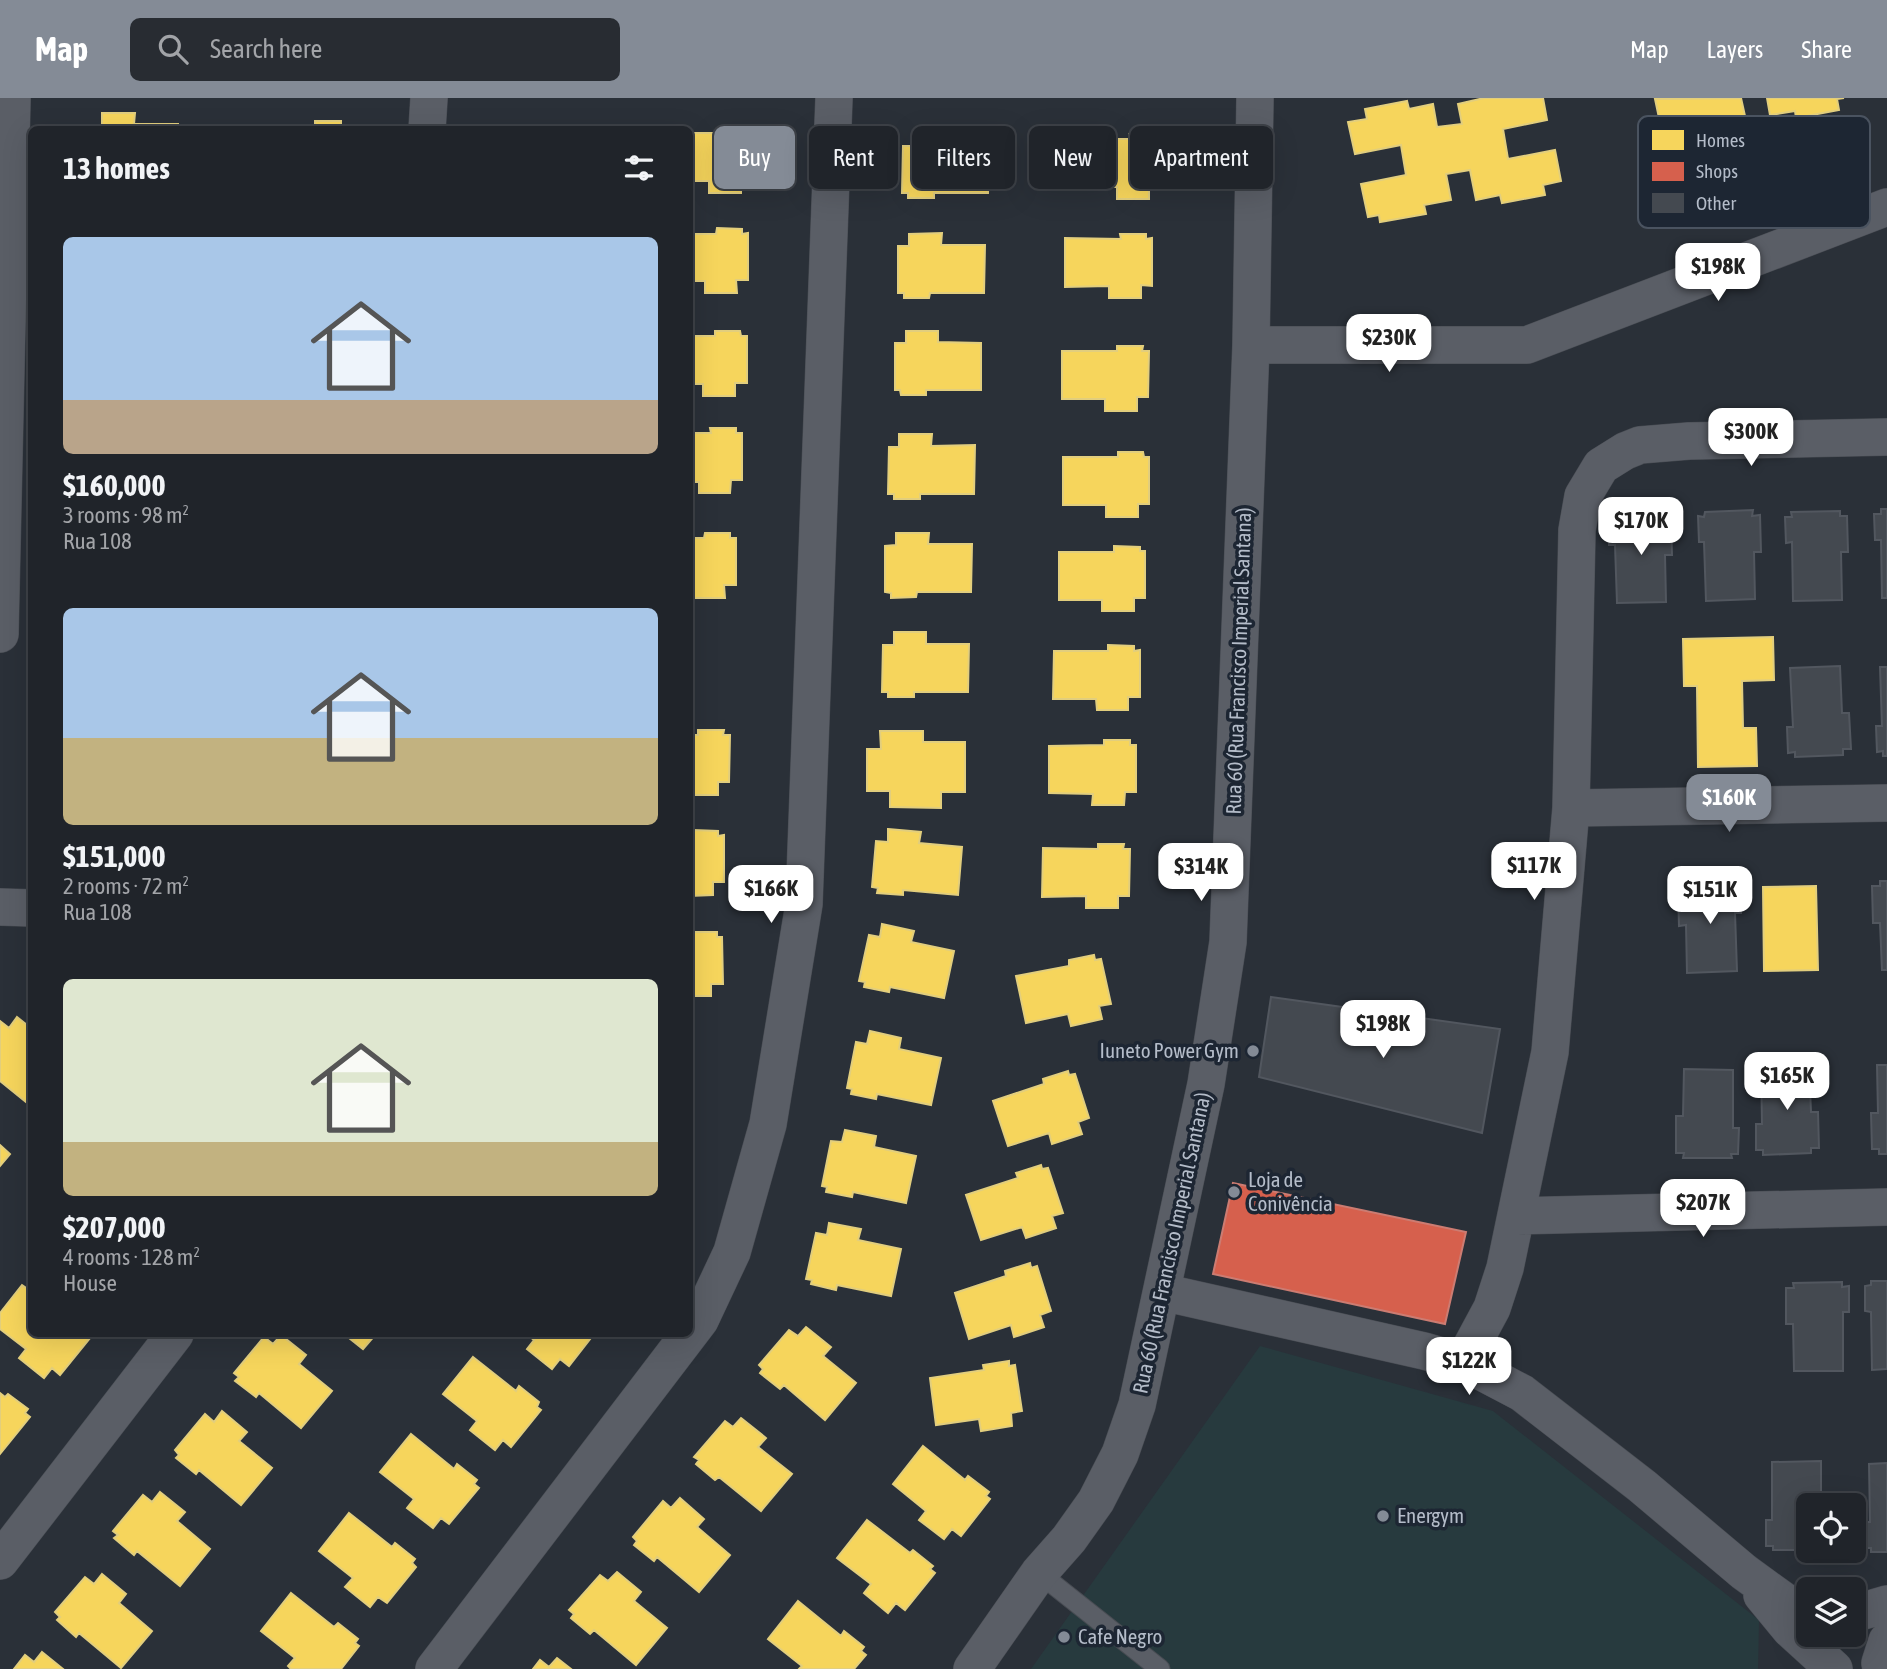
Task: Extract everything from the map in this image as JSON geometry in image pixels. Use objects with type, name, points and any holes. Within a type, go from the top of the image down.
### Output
[{"type":"street","points":[[0,634],[12,98]]},
{"type":"street","points":[[428,126],[429,98]]},
{"type":"street","points":[[693,1329],[700,1320],[732,1252],[768,1124],[804,904],[834,98]]},
{"type":"street","name":"Rua 60 (Rua Francisco Imperial Santana)","points":[[972,1669],[1040,1573],[1096,1501],[1119,1454],[1137,1405],[1206,1084],[1228,942],[1251,345],[1255,98]]},
{"type":"street","points":[[1870,214],[1887,207]]},
{"type":"street","points":[[1251,345],[1527,345],[1832,228]]},
{"type":"street","points":[[1463,1362],[1492,1308],[1517,1216],[1550,1052],[1570,808],[1577,530],[1583,496],[1601,466],[1625,450],[1655,443],[1887,437]]},
{"type":"street","points":[[1570,808],[1887,803]]},
{"type":"street","points":[[0,907],[28,908]]},
{"type":"street","points":[[1517,1216],[1887,1207]]},
{"type":"street","points":[[1162,1293],[1463,1362],[1522,1392],[1642,1486],[1744,1573],[1784,1601],[1796,1606]]},
{"type":"street","points":[[0,1561],[173,1337]]},
{"type":"street","points":[[434,1669],[687,1337]]},
{"type":"street","points":[[1744,1573],[1790,1629],[1834,1669]]},
{"type":"street","points":[[1866,1610],[1887,1604]]},
{"type":"street","points":[[1881,1669],[1880,1663],[1887,1641]]},
{"type":"lane","points":[[1040,1573],[1160,1669]]},
{"type":"green space","name":"Energym","points":[[1260,1346],[1493,1411],[1759,1620],[1758,1669],[1031,1669]]},
{"type":"building: Homes","points":[[1484,98],[1543,98],[1547,120],[1503,129],[1508,159],[1555,150],[1561,181],[1543,185],[1545,195],[1502,203],[1500,195],[1476,200],[1470,170],[1446,174],[1451,200],[1424,205],[1426,214],[1380,222],[1379,215],[1368,217],[1361,184],[1406,175],[1401,145],[1355,154],[1348,122],[1367,119],[1365,109],[1407,101],[1409,109],[1433,104],[1437,127],[1462,124],[1458,104]]},
{"type":"building: Homes","points":[[1741,98],[1745,116],[1659,116],[1655,99]]},
{"type":"building: Homes","points":[[1767,98],[1844,98],[1837,99],[1839,110],[1807,116],[1796,116],[1795,111],[1770,115]]},
{"type":"building: Homes","points":[[102,113],[135,113],[134,124],[178,124],[178,126],[102,126]]},
{"type":"building: Homes","points":[[315,121],[341,121],[341,126],[315,126]]},
{"type":"building: Homes","points":[[693,133],[714,133],[714,189],[741,189],[741,193],[709,193],[709,181],[693,181]]},
{"type":"building: Homes","points":[[1130,134],[1130,189],[1149,189],[1149,199],[1117,199],[1116,139],[1129,139]]},
{"type":"building: Homes","points":[[903,146],[912,146],[912,189],[988,189],[988,193],[934,193],[934,198],[908,198],[908,193],[902,193]]},
{"type":"building: Homes","points":[[717,228],[742,229],[742,234],[748,233],[748,280],[736,280],[737,293],[705,293],[705,281],[693,281],[693,234],[716,234]]},
{"type":"building: Homes","points":[[942,233],[941,245],[985,245],[984,293],[930,293],[929,298],[904,298],[904,293],[898,293],[898,246],[909,246],[909,234]]},
{"type":"building: Homes","points":[[1120,234],[1146,234],[1146,239],[1152,238],[1152,286],[1141,285],[1141,298],[1109,298],[1109,286],[1065,287],[1065,238],[1121,239]]},
{"type":"building: Homes","points":[[715,331],[740,331],[741,336],[747,336],[747,383],[735,383],[735,396],[703,396],[703,384],[693,384],[693,336],[715,336]]},
{"type":"building: Homes","points":[[906,331],[938,331],[938,342],[981,343],[981,390],[926,390],[926,395],[901,395],[900,390],[895,390],[895,343],[906,343]]},
{"type":"building: Homes","points":[[1117,346],[1143,346],[1142,351],[1149,351],[1148,397],[1137,397],[1137,411],[1105,411],[1105,399],[1062,399],[1062,351],[1117,351]]},
{"type":"building: Homes","points":[[710,428],[736,428],[736,433],[742,433],[742,480],[731,480],[730,493],[699,493],[699,482],[693,482],[693,433],[711,433]]},
{"type":"building: Homes","points":[[899,434],[932,434],[931,446],[975,445],[974,494],[920,494],[920,499],[894,499],[894,494],[888,494],[889,447],[899,447]]},
{"type":"building: Homes","points":[[1118,452],[1143,452],[1144,457],[1149,457],[1149,504],[1138,504],[1138,517],[1106,517],[1106,505],[1063,505],[1063,457],[1118,457]]},
{"type":"building: Homes","points":[[705,533],[730,533],[730,538],[736,538],[736,585],[724,585],[725,598],[693,598],[693,538],[704,538]]},
{"type":"building: Homes","points":[[896,533],[929,533],[928,544],[972,544],[971,592],[917,592],[916,597],[891,598],[891,593],[885,592],[885,546],[896,545]]},
{"type":"building: Homes","points":[[1114,546],[1140,547],[1140,551],[1145,551],[1145,598],[1134,598],[1134,611],[1102,611],[1102,600],[1059,600],[1059,552],[1114,552]]},
{"type":"building: Homes","points":[[894,632],[926,632],[926,644],[969,644],[968,692],[914,692],[914,697],[888,697],[888,692],[882,692],[883,645],[894,645]]},
{"type":"building: Homes","points":[[1773,637],[1774,680],[1742,681],[1743,728],[1756,728],[1757,766],[1698,767],[1697,686],[1684,686],[1683,639]]},
{"type":"building: Homes","points":[[1108,645],[1134,646],[1134,651],[1140,650],[1140,697],[1128,697],[1128,710],[1097,710],[1096,699],[1053,699],[1054,651],[1108,651]]},
{"type":"building: Homes","points":[[698,730],[724,730],[723,735],[730,735],[729,782],[718,782],[718,795],[693,795],[693,735],[698,735]]},
{"type":"building: Homes","points":[[880,731],[923,731],[923,742],[965,742],[965,792],[941,792],[941,808],[890,807],[890,791],[867,791],[867,749],[881,749]]},
{"type":"building: Homes","points":[[1104,740],[1130,740],[1130,745],[1136,745],[1136,792],[1125,792],[1124,805],[1092,805],[1093,794],[1049,793],[1049,746],[1104,745]]},
{"type":"building: Homes","points":[[888,829],[921,832],[919,843],[962,847],[958,895],[903,890],[903,895],[877,893],[878,888],[872,887],[876,841],[888,842]]},
{"type":"building: Homes","points":[[693,830],[718,831],[718,836],[724,835],[724,882],[713,882],[713,895],[693,896]]},
{"type":"building: Homes","points":[[1098,844],[1124,844],[1123,849],[1130,849],[1129,896],[1118,896],[1118,908],[1086,908],[1086,896],[1042,897],[1043,848],[1098,849]]},
{"type":"building: Homes","points":[[1816,886],[1818,970],[1764,971],[1763,887]]},
{"type":"building: Homes","points":[[882,924],[914,931],[911,942],[954,951],[944,998],[890,987],[889,992],[864,987],[865,982],[859,981],[869,935],[880,937]]},
{"type":"building: Homes","points":[[693,932],[717,932],[717,937],[722,937],[723,984],[711,984],[711,996],[693,996]]},
{"type":"building: Homes","points":[[1094,955],[1095,960],[1101,959],[1111,1004],[1099,1006],[1102,1019],[1071,1026],[1068,1014],[1026,1023],[1016,976],[1069,966],[1069,960]]},
{"type":"building: Homes","points":[[17,1017],[28,1026],[28,1104],[0,1081],[0,1021],[9,1028]]},
{"type":"building: Homes","points":[[870,1031],[901,1038],[899,1049],[941,1058],[931,1105],[877,1094],[876,1099],[851,1094],[852,1089],[847,1088],[856,1042],[867,1044]]},
{"type":"building: Homes","points":[[1068,1071],[1069,1075],[1075,1074],[1089,1118],[1078,1122],[1082,1134],[1052,1144],[1049,1133],[1008,1146],[993,1101],[1044,1084],[1043,1079]]},
{"type":"building: Homes","points":[[845,1130],[876,1136],[874,1147],[916,1156],[906,1203],[853,1192],[852,1197],[826,1192],[827,1187],[822,1186],[831,1141],[842,1142]]},
{"type":"building: Homes","points":[[0,1145],[10,1154],[0,1166]]},
{"type":"building: Homes","points":[[1041,1165],[1042,1169],[1048,1168],[1063,1213],[1052,1216],[1056,1228],[1026,1238],[1022,1227],[981,1240],[966,1195],[1018,1178],[1016,1173]]},
{"type":"building: Homes","points":[[829,1223],[861,1229],[858,1240],[901,1249],[891,1296],[837,1285],[836,1290],[811,1284],[812,1280],[806,1279],[816,1233],[827,1235]]},
{"type":"building: Homes","points":[[1030,1263],[1031,1268],[1037,1266],[1051,1311],[1040,1315],[1044,1327],[1014,1337],[1011,1325],[969,1339],[955,1293],[1006,1276],[1005,1271]]},
{"type":"building: Homes","points":[[22,1285],[28,1289],[28,1337],[90,1338],[60,1375],[52,1368],[44,1378],[19,1358],[26,1349],[0,1329],[0,1313]]},
{"type":"building: Homes","points":[[806,1327],[831,1347],[823,1356],[856,1383],[825,1420],[784,1385],[780,1389],[760,1373],[763,1369],[759,1365],[789,1330],[798,1336]]},
{"type":"building: Homes","points":[[264,1337],[273,1344],[279,1337],[284,1337],[306,1355],[299,1364],[332,1391],[301,1428],[259,1393],[256,1397],[235,1381],[239,1377],[234,1373]]},
{"type":"building: Homes","points":[[348,1337],[373,1337],[363,1349]]},
{"type":"building: Homes","points":[[530,1337],[592,1337],[569,1366],[560,1359],[552,1369],[527,1349],[534,1340]]},
{"type":"building: Homes","points":[[473,1357],[516,1391],[519,1386],[539,1402],[537,1407],[541,1410],[511,1447],[503,1440],[495,1450],[470,1430],[477,1421],[443,1394]]},
{"type":"building: Homes","points":[[1009,1361],[1009,1366],[1015,1365],[1022,1411],[1011,1413],[1012,1426],[981,1431],[979,1419],[936,1425],[930,1378],[984,1370],[983,1365]]},
{"type":"building: Homes","points":[[0,1393],[5,1397],[8,1394],[28,1409],[25,1413],[30,1417],[0,1454]]},
{"type":"building: Homes","points":[[222,1411],[247,1432],[239,1441],[272,1468],[241,1505],[199,1470],[196,1474],[176,1458],[179,1455],[175,1450],[205,1414],[214,1422]]},
{"type":"building: Homes","points":[[741,1418],[766,1438],[758,1447],[792,1474],[761,1511],[719,1477],[715,1480],[696,1464],[699,1460],[694,1457],[725,1421],[733,1427]]},
{"type":"building: Homes","points":[[411,1434],[454,1469],[457,1464],[477,1480],[474,1484],[479,1488],[449,1524],[441,1518],[433,1528],[407,1508],[414,1499],[380,1472]]},
{"type":"building: Homes","points":[[923,1446],[965,1480],[968,1476],[989,1492],[986,1496],[990,1499],[961,1536],[952,1529],[944,1539],[919,1520],[926,1511],[893,1484]]},
{"type":"building: Homes","points":[[160,1492],[185,1512],[177,1521],[210,1549],[180,1586],[137,1551],[134,1555],[114,1538],[118,1535],[113,1531],[143,1495],[152,1502]]},
{"type":"building: Homes","points":[[680,1498],[704,1519],[697,1527],[730,1555],[699,1592],[657,1557],[654,1561],[634,1545],[637,1541],[633,1537],[663,1501],[671,1508]]},
{"type":"building: Homes","points":[[349,1513],[392,1547],[395,1543],[415,1559],[412,1563],[416,1567],[387,1603],[378,1597],[370,1607],[345,1587],[353,1578],[319,1551]]},
{"type":"building: Homes","points":[[867,1520],[910,1553],[913,1550],[933,1566],[930,1569],[935,1573],[905,1610],[896,1603],[888,1613],[864,1593],[871,1584],[837,1558]]},
{"type":"building: Homes","points":[[617,1572],[641,1592],[634,1601],[667,1628],[636,1665],[594,1630],[590,1634],[571,1618],[574,1614],[569,1610],[600,1575],[608,1581]]},
{"type":"building: Homes","points":[[102,1574],[126,1594],[119,1603],[152,1631],[121,1668],[79,1633],[76,1637],[57,1620],[60,1617],[55,1612],[85,1577],[94,1584]]},
{"type":"building: Homes","points":[[291,1593],[334,1627],[338,1623],[358,1639],[355,1643],[359,1646],[341,1669],[291,1669],[288,1666],[295,1658],[261,1631]]},
{"type":"building: Homes","points":[[798,1601],[841,1636],[844,1631],[864,1647],[861,1651],[866,1655],[854,1669],[799,1669],[802,1666],[768,1639]]},
{"type":"building: Homes","points":[[42,1652],[63,1669],[14,1669],[25,1655],[34,1662]]},
{"type":"building: Homes","points":[[557,1658],[571,1669],[533,1669],[540,1660],[549,1667]]},
{"type":"building: Shops","points":[[1233,1183],[1466,1232],[1445,1324],[1213,1274]]},
{"type":"building: Other","points":[[1881,509],[1887,509],[1887,598],[1882,598],[1881,540],[1875,540],[1874,514],[1881,514]]},
{"type":"building: Other","points":[[1753,510],[1752,516],[1760,515],[1761,552],[1754,552],[1755,599],[1706,601],[1704,542],[1699,542],[1698,516],[1704,517],[1705,512]]},
{"type":"building: Other","points":[[1840,511],[1840,516],[1847,516],[1848,552],[1841,552],[1842,600],[1793,601],[1792,542],[1786,543],[1785,517],[1792,517],[1791,512]]},
{"type":"building: Other","points":[[1664,514],[1664,519],[1671,519],[1672,555],[1665,555],[1666,602],[1617,603],[1615,545],[1609,545],[1609,520],[1615,519],[1615,515]]},
{"type":"building: Other","points":[[1840,666],[1842,713],[1849,713],[1851,749],[1843,749],[1843,755],[1795,757],[1795,752],[1788,753],[1787,727],[1793,727],[1790,668]]},
{"type":"building: Other","points":[[1880,667],[1887,667],[1887,756],[1883,756],[1883,751],[1877,752],[1876,726],[1882,726]]},
{"type":"building: Other","points":[[1880,881],[1887,881],[1887,970],[1882,970],[1880,923],[1873,923],[1872,886],[1880,886]]},
{"type":"building: Other","points":[[1734,883],[1734,888],[1740,887],[1741,913],[1735,913],[1737,971],[1687,973],[1686,925],[1679,926],[1678,889],[1685,889],[1686,884]]},
{"type":"building: Other","points":[[1271,997],[1500,1029],[1482,1133],[1259,1077]]},
{"type":"building: Other","points":[[1809,1065],[1811,1112],[1818,1112],[1819,1148],[1811,1148],[1811,1153],[1763,1155],[1763,1150],[1756,1150],[1756,1124],[1762,1124],[1761,1066]]},
{"type":"building: Other","points":[[1877,1065],[1887,1065],[1887,1154],[1879,1154],[1879,1149],[1872,1149],[1871,1113],[1878,1113]]},
{"type":"building: Other","points":[[1684,1069],[1733,1070],[1733,1128],[1739,1128],[1738,1154],[1731,1154],[1732,1158],[1683,1158],[1684,1153],[1676,1153],[1676,1116],[1683,1116]]},
{"type":"building: Other","points":[[1871,1281],[1887,1281],[1887,1369],[1872,1370],[1871,1312],[1865,1311],[1865,1286],[1871,1285]]},
{"type":"building: Other","points":[[1842,1282],[1842,1287],[1849,1286],[1849,1312],[1843,1312],[1843,1371],[1794,1371],[1793,1324],[1786,1324],[1786,1288],[1794,1288],[1793,1283]]},
{"type":"building: Other","points":[[1821,1461],[1821,1493],[1796,1493],[1796,1550],[1773,1550],[1773,1546],[1766,1546],[1766,1520],[1772,1520],[1772,1462]]},
{"type":"building: Other","points":[[1887,1463],[1887,1552],[1871,1552],[1871,1548],[1866,1548],[1866,1522],[1870,1522],[1869,1464]]},
{"type":"place","name":"Iuneto Power Gym","points":[[1253,1051]]},
{"type":"place","name":"Loja de Conivência","points":[[1234,1192]]},
{"type":"place","name":"Energym","points":[[1383,1516]]},
{"type":"place","name":"Cafe Negro","points":[[1064,1637]]}]
